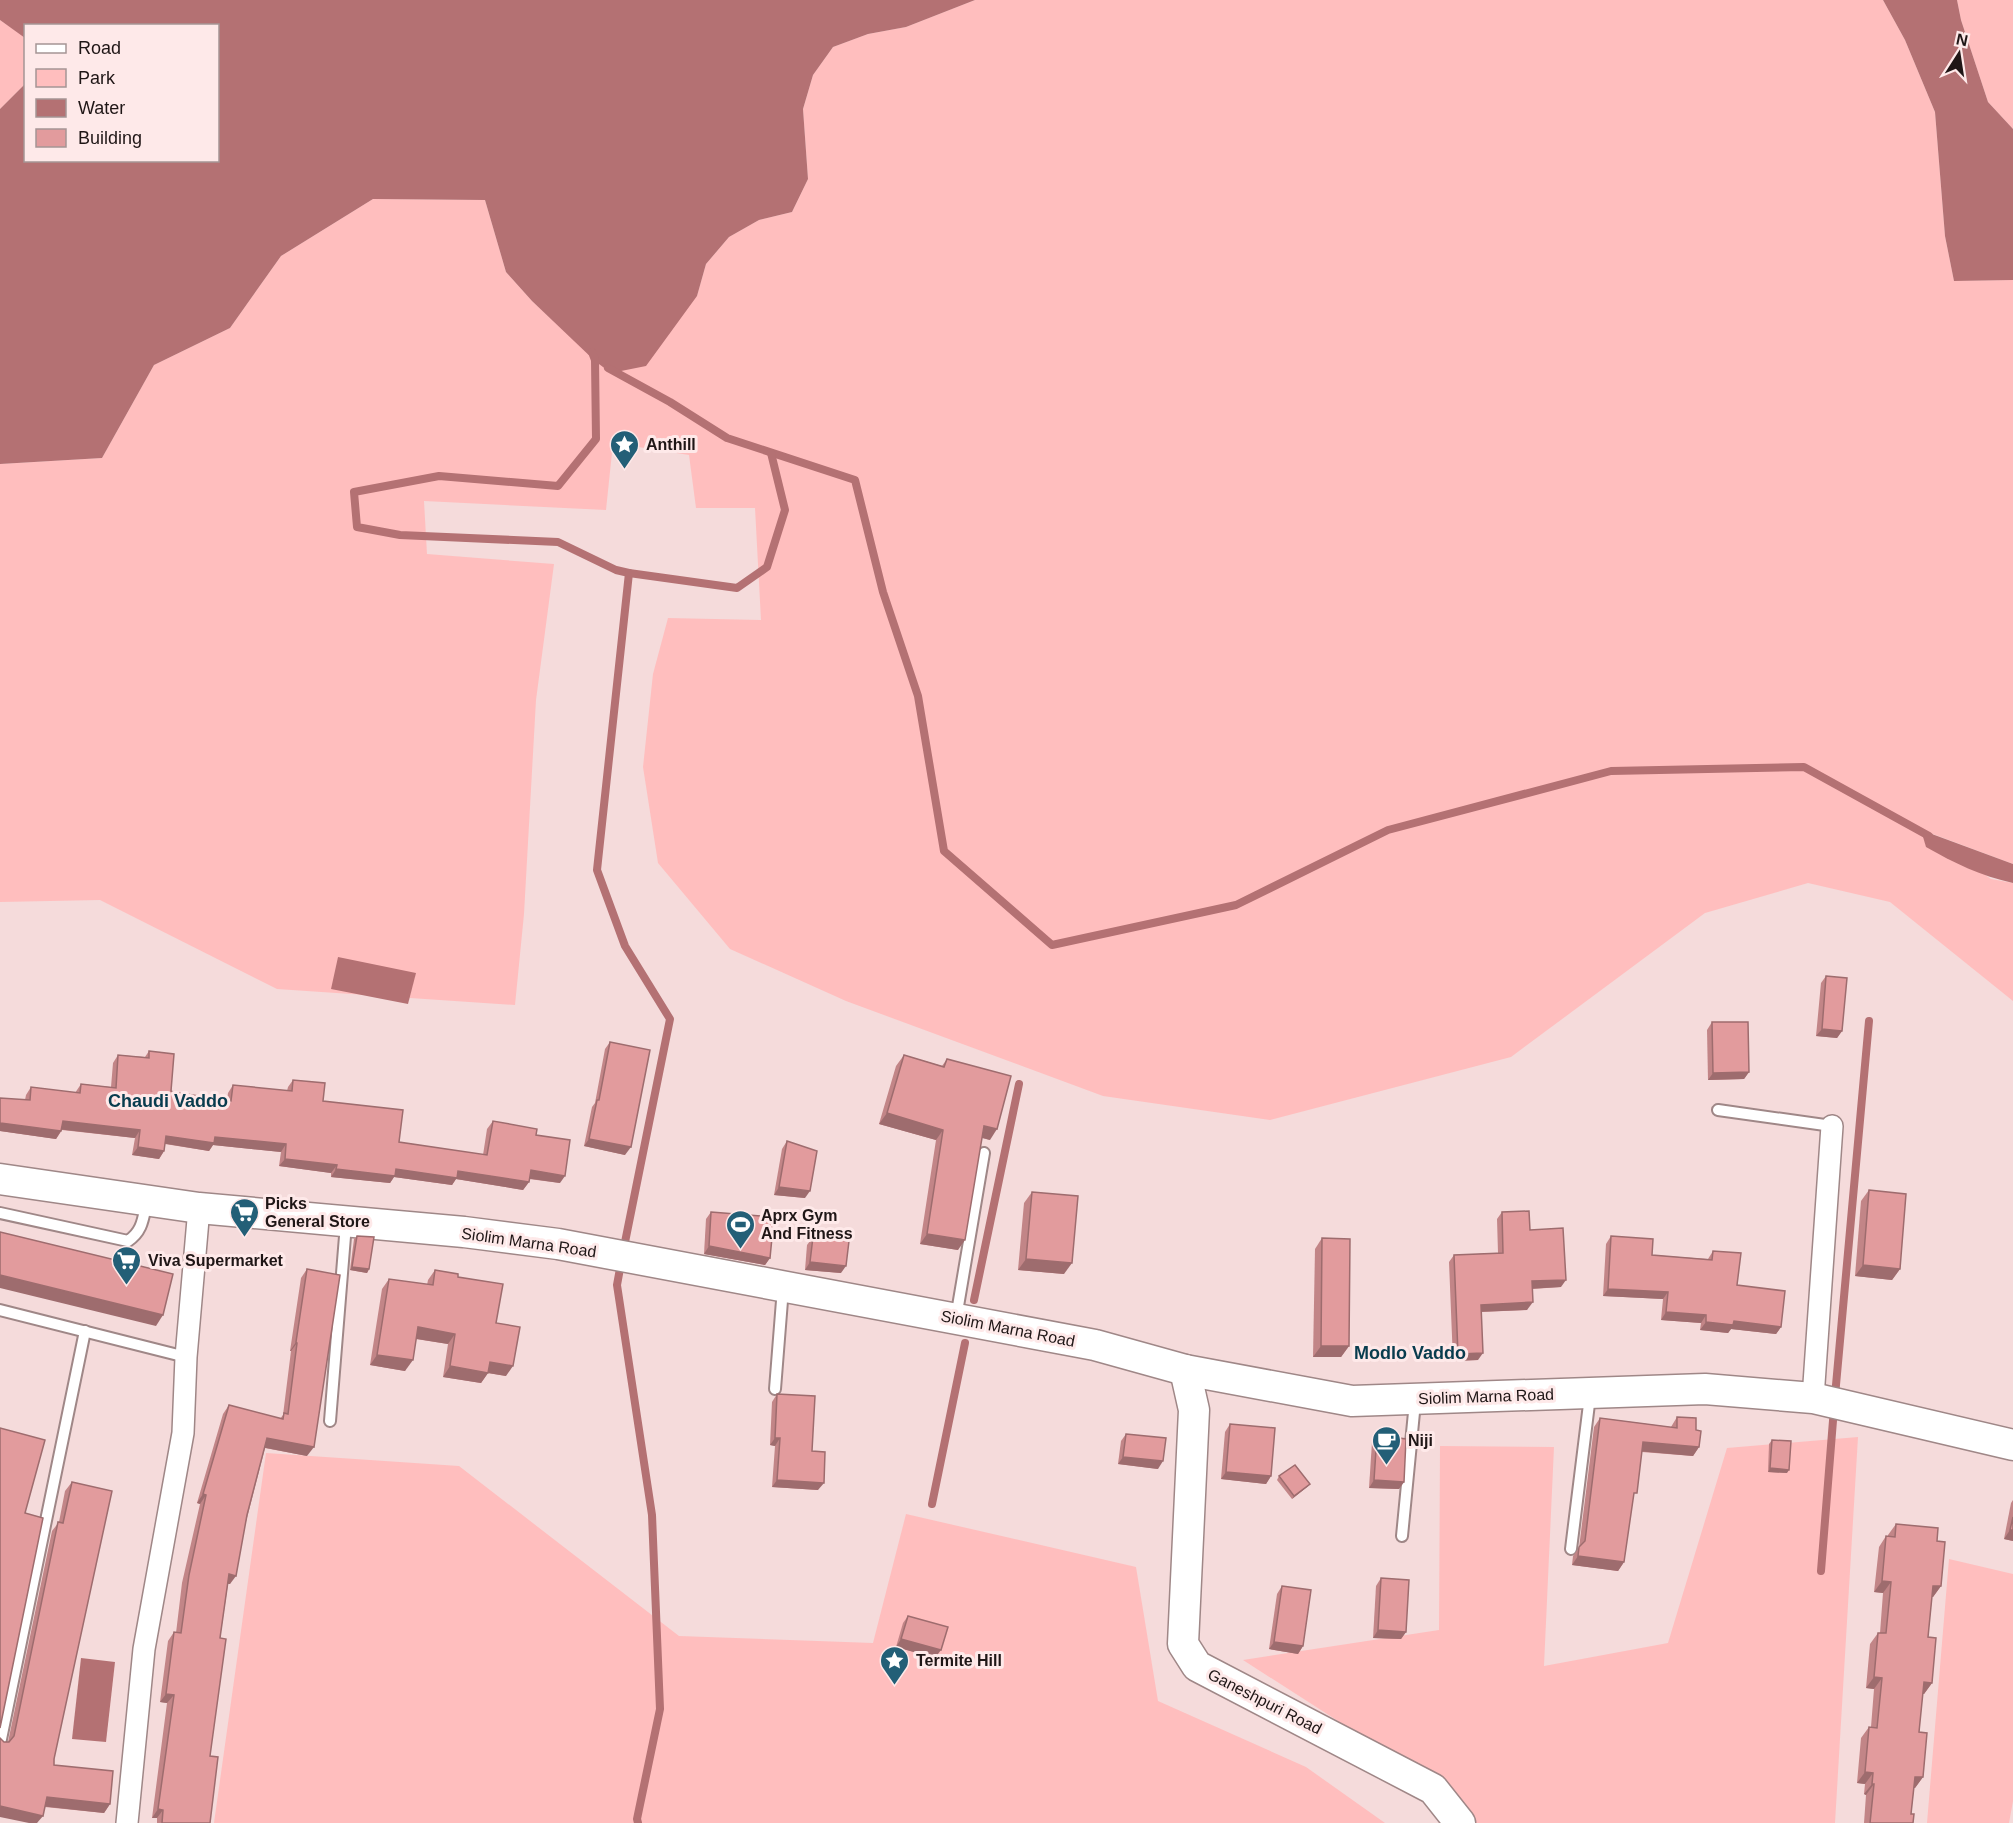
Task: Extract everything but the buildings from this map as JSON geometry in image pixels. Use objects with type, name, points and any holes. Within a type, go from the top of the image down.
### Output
[{"type":"main road","name":"Siolim Marna Road","points":[[0,1179],[199,1208],[464,1232],[558,1244],[1095,1345],[1185,1370],[1352,1401],[1705,1389],[1813,1398],[2013,1445]]},
{"type":"main road","name":"Ganeshpuri Road","points":[[1185,1370],[1194,1410],[1183,1644],[1197,1666],[1433,1789],[1460,1823]]},
{"type":"street","points":[[1813,1398],[1832,1126]]},
{"type":"street","points":[[127,1823],[144,1649],[183,1433],[186,1357],[199,1208]]},
{"type":"lane","points":[[1718,1110],[1832,1126]]},
{"type":"lane","points":[[956,1319],[984,1153]]},
{"type":"lane","points":[[0,1213],[128,1241],[136,1236],[141,1227],[147,1200]]},
{"type":"lane","points":[[330,1421],[346,1221]]},
{"type":"lane","points":[[775,1389],[783,1286]]},
{"type":"lane","points":[[0,1310],[186,1357]]},
{"type":"lane","points":[[0,1744],[85,1331]]},
{"type":"lane","points":[[1571,1549],[1591,1393]]},
{"type":"lane","points":[[1402,1536],[1415,1399]]},
{"type":"green space","points":[[975,0],[1883,0],[1905,40],[1935,112],[1945,236],[1954,281],[2013,280],[2013,864],[1922,830],[1991,879],[2013,883],[2013,1001],[1890,902],[1808,883],[1705,913],[1511,1057],[1270,1120],[1103,1096],[846,1001],[730,949],[658,863],[643,767],[653,674],[668,618],[761,620],[755,508],[696,508],[689,455],[613,443],[606,510],[424,501],[427,554],[554,564],[536,700],[524,914],[515,1005],[277,989],[100,900],[0,902],[0,464],[102,458],[154,365],[230,328],[281,256],[373,199],[485,200],[506,272],[532,301],[595,360],[697,296],[706,264],[729,237],[759,220],[792,212],[808,179],[803,109],[813,75],[833,47],[868,34],[906,27]]},
{"type":"green space","points":[[1957,0],[2013,0],[2013,129],[1988,102],[1961,20]]},
{"type":"green space","points":[[0,20],[24,37],[24,85],[0,109]]},
{"type":"green space","points":[[1858,1437],[1835,1823],[1475,1823],[1450,1793],[1243,1660],[1439,1630],[1440,1446],[1554,1447],[1544,1666],[1668,1643],[1727,1448]]},
{"type":"green space","points":[[266,1453],[459,1466],[679,1636],[873,1643],[906,1514],[1136,1567],[1158,1701],[1306,1767],[1385,1823],[214,1823]]},
{"type":"green space","points":[[1949,1559],[2013,1574],[2013,1801],[2009,1823],[1927,1823]]},
{"type":"water","points":[[0,0],[975,0],[906,27],[868,34],[833,47],[813,75],[803,109],[808,179],[792,212],[759,220],[729,237],[706,264],[697,296],[646,366],[611,373],[595,361],[532,301],[506,272],[485,200],[373,199],[281,256],[230,328],[154,365],[102,458],[0,464],[0,109],[24,85],[24,162],[219,162],[219,24],[24,24],[24,37],[0,20]]},
{"type":"water","points":[[1883,0],[1957,0],[1961,20],[1988,102],[2013,129],[2013,280],[1954,281],[1945,236],[1935,112],[1905,40]]},
{"type":"water","points":[[1921,830],[2013,864],[2013,883],[1968,868],[1926,847]]},
{"type":"water","points":[[338,957],[416,973],[408,1004],[331,989]]},
{"type":"water","points":[[81,1658],[115,1662],[106,1742],[72,1739]]},
{"type":"waterway","points":[[592,352],[595,360],[596,439],[558,486],[439,476],[354,492],[357,527],[400,535],[558,542],[616,570],[629,573],[597,870],[625,946],[670,1019],[623,1252]]},
{"type":"waterway","points":[[608,368],[670,402],[727,438],[855,480],[883,592],[918,696],[944,851],[1052,945],[1236,905],[1388,830],[1611,771],[1804,767],[1929,836]]},
{"type":"waterway","points":[[629,573],[737,588],[767,567],[785,510],[771,453]]},
{"type":"waterway","points":[[1835,1396],[1869,1021]]},
{"type":"waterway","points":[[974,1300],[1019,1084]]},
{"type":"waterway","points":[[621,1263],[617,1285],[652,1515],[660,1709],[638,1823]]},
{"type":"waterway","points":[[932,1504],[965,1343]]},
{"type":"waterway","points":[[1821,1571],[1834,1408]]},
{"type":"place","name":"Anthill","points":[[625,470]]},
{"type":"place","name":"Picks General Store","points":[[244,1238]]},
{"type":"place","name":"Aprx Gym And Fitness","points":[[740,1250]]},
{"type":"place","name":"Viva Supermarket","points":[[127,1286]]},
{"type":"place","name":"Niji","points":[[1387,1466]]},
{"type":"place","name":"Termite Hill","points":[[895,1686]]},
{"type":"district","name":"Chaudi Vaddo","points":[[168,1101]]},
{"type":"district","name":"Modlo Vaddo","points":[[1410,1353]]}]
